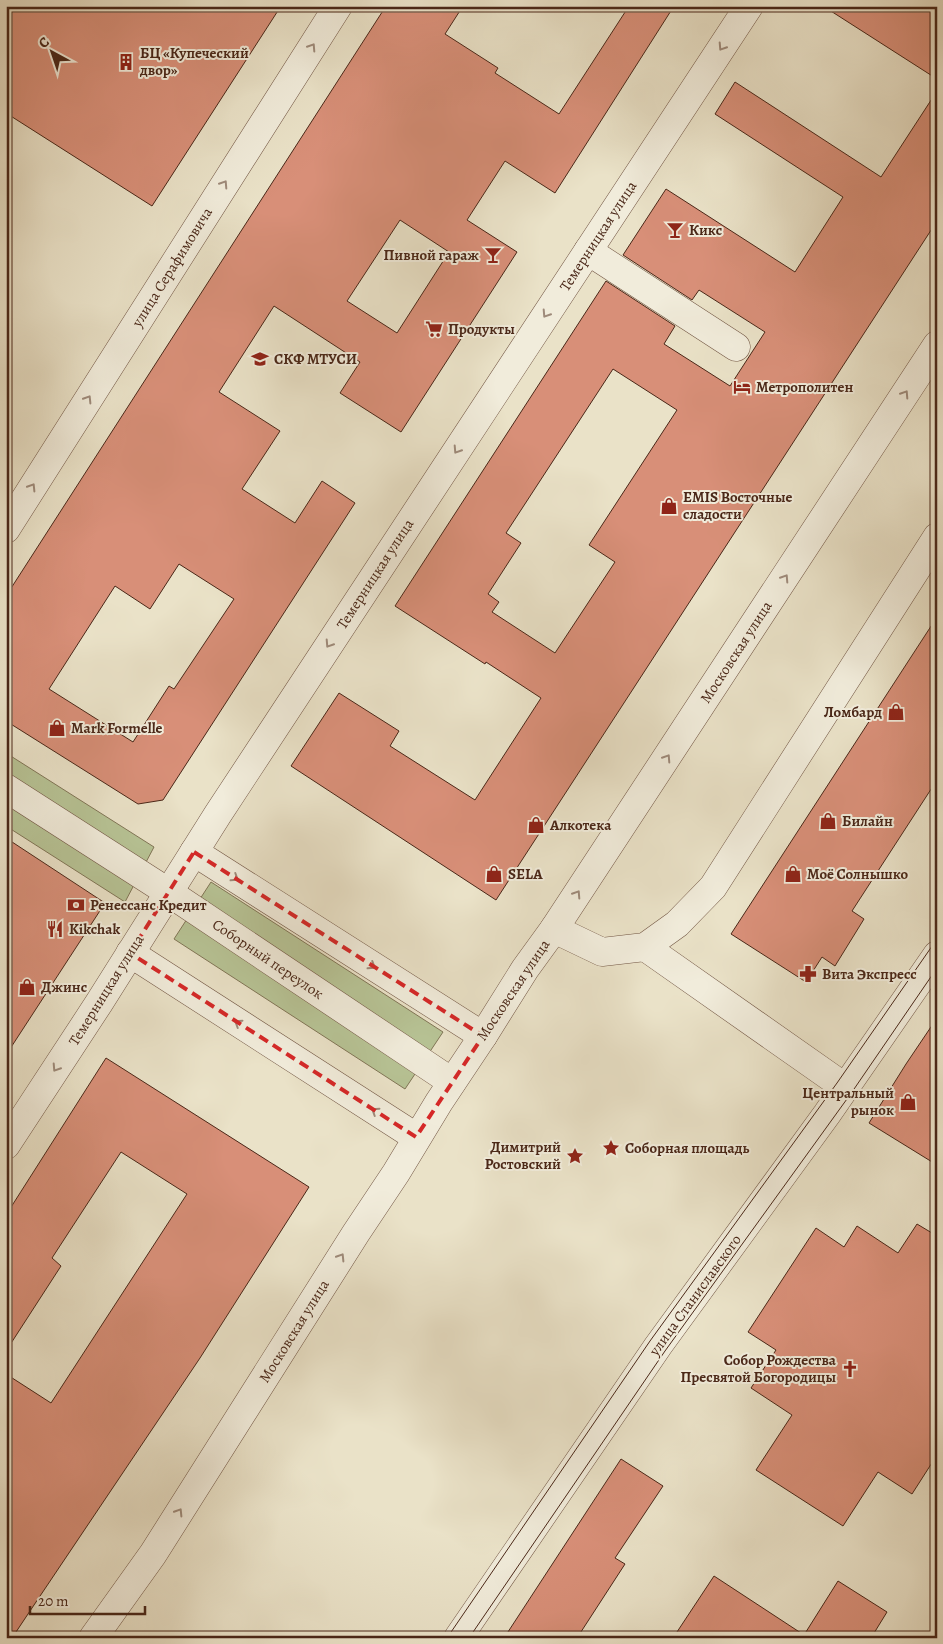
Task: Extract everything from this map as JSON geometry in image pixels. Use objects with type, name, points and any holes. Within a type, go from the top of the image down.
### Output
[{"type":"street","name":"улица Серафимовича","points":[[6,528],[338,6]]},
{"type":"street","name":"Темерницкая улица","points":[[6,1145],[229,797],[749,6]]},
{"type":"street","points":[[588,251],[736,347]]},
{"type":"street","name":"Московская улица","points":[[93,1638],[153,1554],[525,968],[554,929],[937,345]]},
{"type":"street","points":[[554,929],[602,952],[645,947],[676,924],[713,887],[937,537]]},
{"type":"street","name":"Соборный переулок","points":[[6,788],[168,892],[452,1082]]},
{"type":"street","points":[[194,852],[483,1036]]},
{"type":"street","points":[[645,947],[846,1088]]},
{"type":"street","points":[[130,953],[416,1137]]},
{"type":"street","name":"улица Станиславского","points":[[458,1638],[658,1346],[846,1088],[937,955]]},
{"type":"highlighted area","points":[[194,852],[483,1036],[416,1137],[130,953]]},
{"type":"green space","points":[[6,753],[154,847],[125,902],[6,826]]},
{"type":"green space","points":[[211,882],[443,1032],[405,1089],[174,939]]},
{"type":"building","name":"БЦ «Купеческий двор»","points":[[6,6],[281,6],[152,206],[6,113]]},
{"type":"building","points":[[386,6],[463,6],[445,34],[498,68],[495,73],[559,114],[629,6],[674,6],[555,193],[505,161],[467,220],[517,252],[401,432],[340,393],[360,362],[274,306],[219,392],[280,431],[242,489],[295,523],[322,481],[355,503],[163,800],[138,804],[6,721],[6,596]],"holes":[[[400,220],[449,252],[397,333],[347,301]],[[179,564],[234,599],[174,689],[169,686],[133,742],[49,689],[115,586],[150,609]]]},
{"type":"building","points":[[823,6],[937,6],[937,79]]},
{"type":"building","points":[[735,82],[881,177],[937,91],[937,221],[496,900],[291,766],[339,693],[399,731],[390,746],[475,800],[541,698],[395,606],[606,281],[675,326],[664,344],[730,386],[765,332],[699,290],[692,300],[623,255],[666,189],[795,272],[843,197],[715,114]],"holes":[[[613,369],[677,410],[589,545],[615,562],[555,653],[492,612],[499,602],[488,594],[521,543],[506,533]]]},
{"type":"building","points":[[937,617],[937,780],[852,911],[864,919],[835,966],[822,957],[806,982],[731,934]]},
{"type":"building","points":[[6,838],[105,903],[6,1055]]},
{"type":"building","name":"Центральный рынок","points":[[937,1018],[937,1165],[869,1123]]},
{"type":"building","points":[[106,1058],[309,1187],[200,1358],[12,1638],[6,1638],[6,1374],[51,1403],[187,1194],[121,1152],[52,1258],[61,1266],[6,1351],[6,1215]]},
{"type":"building","name":"Собор Рождества Пресвятой Богородицы","points":[[917,1224],[937,1236],[937,1455],[912,1494],[878,1472],[843,1526],[756,1470],[792,1415],[751,1388],[776,1350],[748,1332],[816,1228],[844,1247],[857,1226],[898,1253]]},
{"type":"building","points":[[621,1459],[663,1486],[615,1558],[625,1564],[577,1638],[504,1638]]},
{"type":"building","points":[[714,1576],[804,1635],[838,1581],[887,1612],[871,1638],[673,1638]]},
{"type":"tram line","points":[[447,1638],[650,1341],[837,1083],[937,939]]},
{"type":"tram line","points":[[469,1638],[665,1351],[852,1092],[937,968]]},
{"type":"place","name":"БЦ «Купеческий двор»","points":[[126,62]]},
{"type":"place","name":"Кикс","points":[[675,230]]},
{"type":"place","name":"Пивной гараж","points":[[493,255]]},
{"type":"place","name":"Продукты","points":[[434,329]]},
{"type":"place","name":"СКФ МТУСИ","points":[[260,359]]},
{"type":"place","name":"Метрополитен","points":[[742,387]]},
{"type":"place","name":"EMIS Восточные сладости","points":[[669,506]]},
{"type":"place","name":"Ломбард","points":[[896,712]]},
{"type":"place","name":"Mark Formelle","points":[[57,728]]},
{"type":"place","name":"Билайн","points":[[828,821]]},
{"type":"place","name":"Алкотека","points":[[536,825]]},
{"type":"place","name":"SELA","points":[[494,874]]},
{"type":"place","name":"Моё Солнышко","points":[[793,874]]},
{"type":"place","name":"Ренессанс Кредит","points":[[76,905]]},
{"type":"place","name":"Kikchak","points":[[55,929]]},
{"type":"place","name":"Вита Экспресс","points":[[808,974]]},
{"type":"place","name":"Джинс","points":[[27,987]]},
{"type":"place","name":"Центральный рынок","points":[[908,1102]]},
{"type":"place","name":"Соборная площадь","points":[[611,1148]]},
{"type":"place","name":"Димитрий Ростовский","points":[[575,1156]]},
{"type":"place","name":"Собор Рождества Пресвятой Богородицы","points":[[850,1369]]}]
